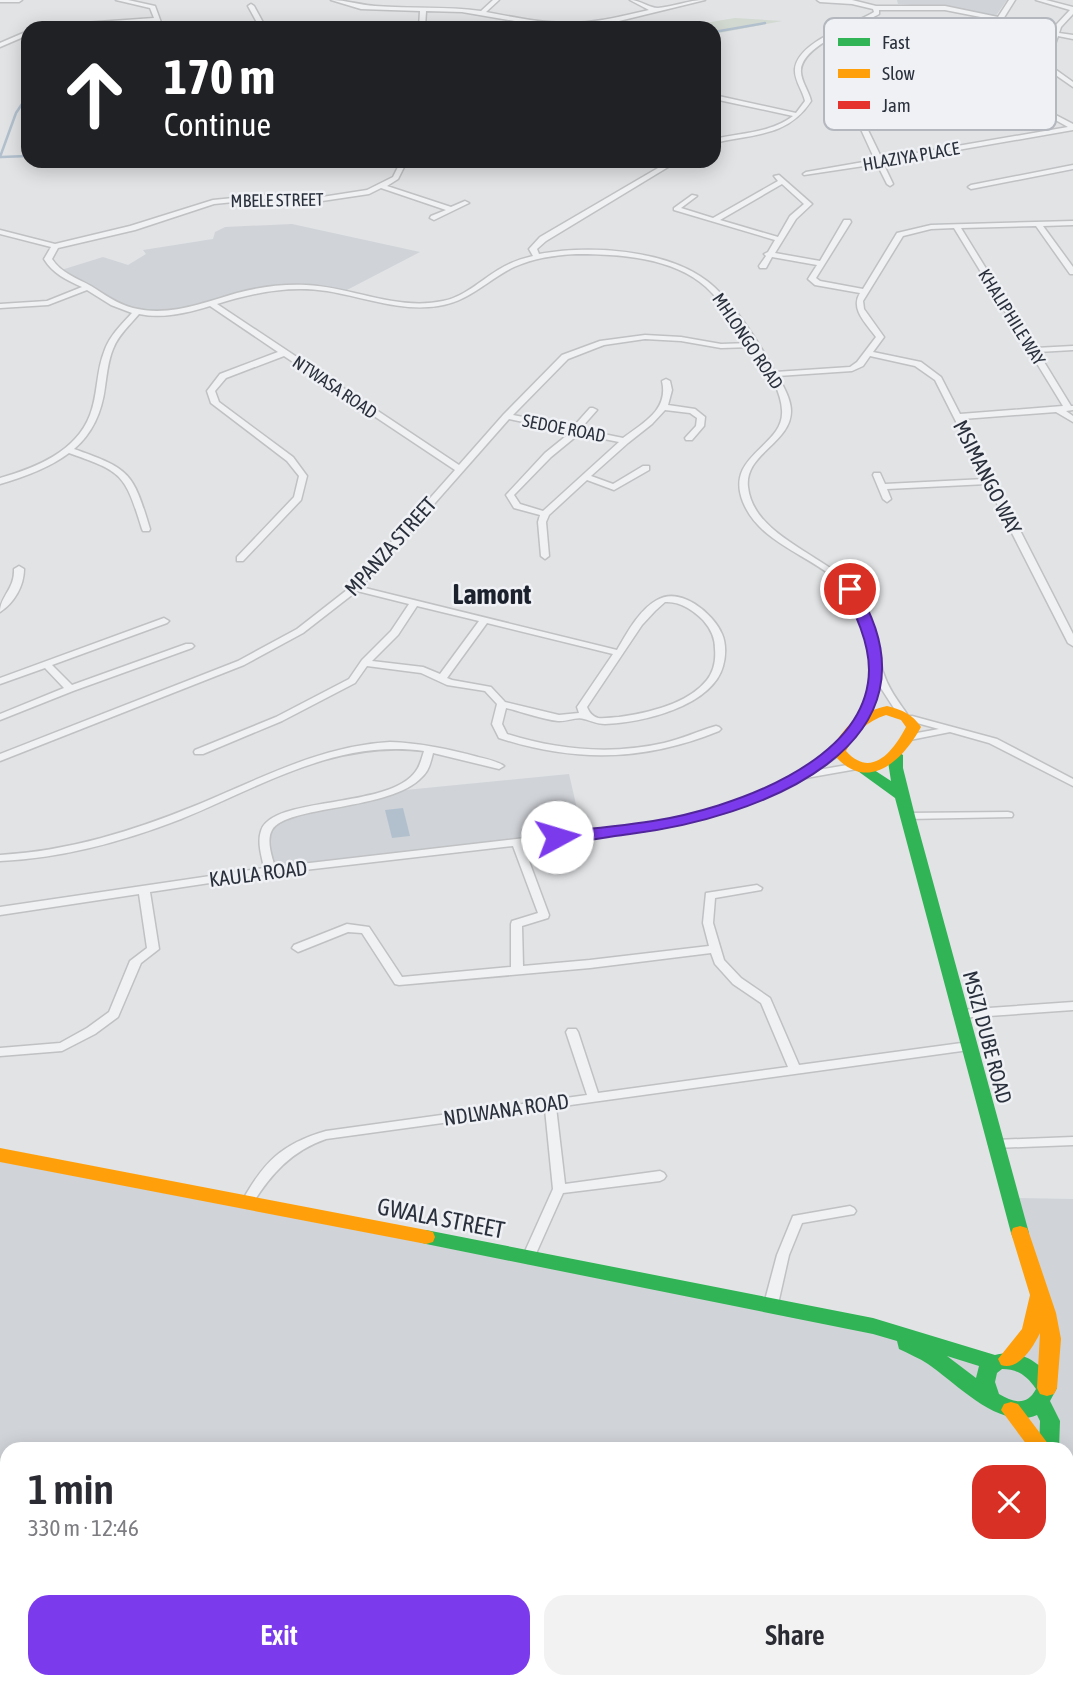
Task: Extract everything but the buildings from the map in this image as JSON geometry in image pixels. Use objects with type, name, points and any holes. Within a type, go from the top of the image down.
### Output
[{"type":"main road","points":[[858,768],[878,766],[895,755],[910,737],[914,727],[905,716],[878,710],[862,718],[838,751],[844,761],[903,797]]},
{"type":"main road","name":"MSIZI DUBE ROAD","points":[[895,755],[907,816],[995,1144],[1035,1287],[1046,1313],[1051,1339],[1044,1396],[1049,1421],[1049,1442]]},
{"type":"main road","name":"GWALA STREET","points":[[0,1155],[771,1304],[873,1326],[1001,1361]]},
{"type":"main road","name":"MSIZI DUBE ROAD","points":[[1001,1361],[1027,1341],[1035,1328],[1035,1287]]},
{"type":"main road","name":"GWALA STREET","points":[[873,1326],[939,1360],[990,1398]]},
{"type":"main road","points":[[1011,1410],[1023,1411],[1044,1396],[1038,1371],[1029,1364],[1001,1361],[984,1373],[982,1381],[990,1398],[1011,1410],[1036,1442]]},
{"type":"street","points":[[0,0],[19,0]]},
{"type":"street","points":[[119,0],[153,7],[158,19],[136,21]]},
{"type":"street","points":[[334,0],[359,7],[484,11],[532,21]]},
{"type":"street","points":[[484,11],[496,0]]},
{"type":"street","points":[[633,0],[654,10]]},
{"type":"street","points":[[609,21],[702,0]]},
{"type":"street","points":[[820,0],[852,2],[876,8],[928,7],[993,18]]},
{"type":"street","points":[[1000,18],[1012,0]]},
{"type":"street","points":[[1039,0],[1073,10]]},
{"type":"street","points":[[401,9],[430,1],[439,9]]},
{"type":"street","points":[[251,6],[260,21]]},
{"type":"street","points":[[867,18],[877,13],[876,8]]},
{"type":"street","points":[[391,9],[411,13],[419,21]]},
{"type":"street","points":[[422,21],[423,9]]},
{"type":"street","points":[[1056,32],[1063,18],[1073,10]]},
{"type":"street","points":[[0,45],[21,36]]},
{"type":"street","points":[[721,139],[773,128],[798,115],[808,101],[797,70],[804,57],[824,40]]},
{"type":"street","points":[[1056,72],[1073,85]]},
{"type":"street","points":[[721,98],[798,115]]},
{"type":"street","points":[[1056,118],[1073,127]]},
{"type":"street","name":"HLAZIYA PLACE","points":[[806,174],[1073,127]]},
{"type":"street","points":[[864,130],[890,184]]},
{"type":"street","points":[[971,187],[1073,167]]},
{"type":"street","points":[[384,187],[399,176],[402,168]]},
{"type":"street","points":[[537,257],[533,249],[543,239],[663,168]]},
{"type":"street","points":[[713,222],[780,179],[808,204],[778,239],[763,266]]},
{"type":"street","points":[[384,187],[451,209]]},
{"type":"street","name":"MBELE STREET","points":[[55,246],[132,228],[213,202],[263,197],[342,198],[384,187]]},
{"type":"street","points":[[694,196],[677,205],[676,209],[778,239]]},
{"type":"street","points":[[434,218],[465,203]]},
{"type":"street","points":[[847,222],[812,276],[813,281],[864,292]]},
{"type":"street","points":[[774,374],[847,370],[856,367],[869,353],[880,337],[858,305],[896,238],[919,229],[1073,223]]},
{"type":"street","points":[[1038,224],[1073,272]]},
{"type":"street","name":"KHALIPHILE WAY","points":[[957,227],[1073,420]]},
{"type":"street","points":[[0,232],[55,246]]},
{"type":"street","name":"MHLONGO ROAD","points":[[55,246],[49,253],[49,264],[88,288],[136,312],[176,312],[262,290],[311,287],[345,291],[393,304],[440,304],[471,294],[513,264],[537,257],[618,255],[682,270],[716,292],[774,374],[784,394],[787,416],[746,470],[743,479],[746,498],[767,528],[850,589],[866,621],[876,668],[884,689],[905,716]]},
{"type":"street","points":[[768,254],[820,263]]},
{"type":"street","points":[[0,306],[48,303],[88,288]]},
{"type":"street","name":"NTWASA ROAD","points":[[211,304],[459,469]]},
{"type":"street","points":[[0,481],[29,471],[69,450],[87,434],[94,421],[109,348],[136,312]]},
{"type":"street","name":"MPANZA STREET","points":[[0,758],[241,663],[300,631],[355,588],[459,469],[558,362],[591,346],[645,337],[681,339],[721,346],[753,345]]},
{"type":"street","points":[[1032,350],[1073,348]]},
{"type":"street","points":[[240,559],[298,498],[303,476],[298,465],[215,403],[211,391],[223,376],[285,353]]},
{"type":"street","name":"MSIMANGO WAY","points":[[869,353],[897,357],[926,368],[938,379],[1073,643]]},
{"type":"street","points":[[666,382],[669,393],[663,407],[692,411],[701,417],[700,426],[689,438]]},
{"type":"street","name":"SEDOE ROAD","points":[[507,416],[625,441],[663,407]]},
{"type":"street","points":[[956,417],[1066,408]]},
{"type":"street","points":[[545,514],[517,506],[510,495],[548,455],[578,429],[593,410]]},
{"type":"street","points":[[545,556],[542,522],[545,514],[625,441]]},
{"type":"street","points":[[69,450],[120,470],[129,478],[146,529]]},
{"type":"street","points":[[585,477],[614,487],[646,468]]},
{"type":"street","points":[[877,475],[887,499]]},
{"type":"street","points":[[883,487],[989,481]]},
{"type":"street","points":[[0,609],[13,593],[20,576],[19,569]]},
{"type":"street","points":[[355,588],[619,653]]},
{"type":"street","points":[[365,663],[423,670],[442,678],[488,689],[502,704],[559,719],[585,715],[598,722],[640,717],[670,708],[708,684],[718,668],[718,636],[702,615],[686,604],[668,599],[653,606],[582,707],[585,715]]},
{"type":"street","points":[[199,752],[228,742],[335,692],[357,677],[365,663],[391,639],[414,603]]},
{"type":"street","points":[[442,678],[485,620]]},
{"type":"street","points":[[0,681],[164,621]]},
{"type":"street","points":[[0,717],[189,646]]},
{"type":"street","points":[[47,665],[70,689]]},
{"type":"street","name":"MHLONGO ROAD","points":[[862,718],[874,690],[876,668]]},
{"type":"street","points":[[502,704],[498,724],[503,736],[561,750],[632,751],[682,742],[716,729]]},
{"type":"street","points":[[905,716],[1009,747],[1073,783]]},
{"type":"street","points":[[910,737],[935,732],[962,733]]},
{"type":"street","points":[[0,858],[127,836],[306,760],[335,753],[377,746],[429,750],[499,766]]},
{"type":"street","points":[[270,871],[265,843],[266,830],[271,823],[286,816],[370,800],[396,790],[419,775],[429,750]]},
{"type":"street","name":"KAULA ROAD","points":[[0,911],[270,871],[678,821],[739,804],[802,776],[838,751]]},
{"type":"street","name":"KAULA ROAD","points":[[802,776],[858,768]]},
{"type":"street","points":[[907,816],[1008,815]]},
{"type":"street","points":[[517,842],[544,915],[516,924],[517,969]]},
{"type":"street","points":[[0,1052],[62,1047],[114,1014],[136,961],[153,949],[144,888]]},
{"type":"street","points":[[757,888],[710,895],[708,923],[715,949],[726,971],[766,1001],[795,1070]]},
{"type":"street","points":[[298,948],[355,927],[368,932],[399,981],[615,962],[715,949]]},
{"type":"street","points":[[960,1014],[1073,1006]]},
{"type":"street","points":[[572,1032],[594,1098]]},
{"type":"street","name":"NDLWANA ROAD","points":[[247,1203],[272,1164],[295,1146],[312,1139],[970,1046]]},
{"type":"street","points":[[528,1258],[559,1189],[550,1104]]},
{"type":"street","points":[[995,1144],[1073,1141]]},
{"type":"street","points":[[559,1189],[660,1176]]},
{"type":"street","points":[[771,1304],[783,1255],[797,1219],[850,1211]]},
{"type":"shaded area","points":[[897,0],[1007,0],[995,17],[942,7],[898,4]]},
{"type":"shaded area","points":[[735,18],[782,21],[721,33],[721,21],[717,21]]},
{"type":"shaded area","points":[[292,224],[420,252],[345,291],[311,287],[263,290],[193,309],[158,313],[126,309],[58,271],[103,257],[128,265],[146,254],[143,250],[213,239],[215,232],[225,227]]},
{"type":"shaded area","points":[[569,774],[583,835],[270,872],[266,843],[276,820],[395,791]]},
{"type":"shaded area","points":[[0,1156],[771,1305],[995,1364],[1038,1320],[1011,1198],[1073,1199],[1073,1442],[0,1442]]},
{"type":"water","points":[[403,808],[410,836],[392,838],[385,810]]},
{"type":"waterway","points":[[721,31],[765,23]]},
{"type":"waterway","points":[[0,157],[21,106]]},
{"type":"waterway","points":[[1,157],[21,156]]},
{"type":"traffic: fast","points":[[895,755],[895,768],[907,816],[1020,1233]]},
{"type":"traffic: fast","points":[[863,769],[903,797]]},
{"type":"traffic: fast","points":[[426,1237],[873,1326],[995,1363]]},
{"type":"traffic: fast","points":[[906,1343],[936,1359],[980,1392],[996,1402],[1012,1409],[1026,1410],[1039,1404],[1047,1388],[1027,1366],[1003,1360],[993,1363],[987,1371],[985,1382],[990,1398]]},
{"type":"traffic: fast","points":[[1041,1403],[1050,1421],[1049,1442]]},
{"type":"traffic: slow","points":[[887,710],[906,717],[914,727],[900,749],[880,765],[869,768],[858,768],[848,762],[838,751],[846,736],[864,719],[887,710]]},
{"type":"traffic: slow","points":[[0,1155],[426,1237]]},
{"type":"traffic: slow","points":[[1020,1233],[1046,1313],[1051,1339],[1047,1388]]},
{"type":"traffic: slow","points":[[1008,1359],[1030,1333],[1036,1318],[1037,1300]]},
{"type":"traffic: slow","points":[[1011,1410],[1036,1442]]},
{"type":"district","name":"Lamont","points":[[492,594]]},
{"type":"route","points":[[557,837],[654,826],[720,811],[756,798],[802,776],[811,767],[838,751],[862,718],[872,697],[876,668],[866,621],[858,598],[850,589]]}]
